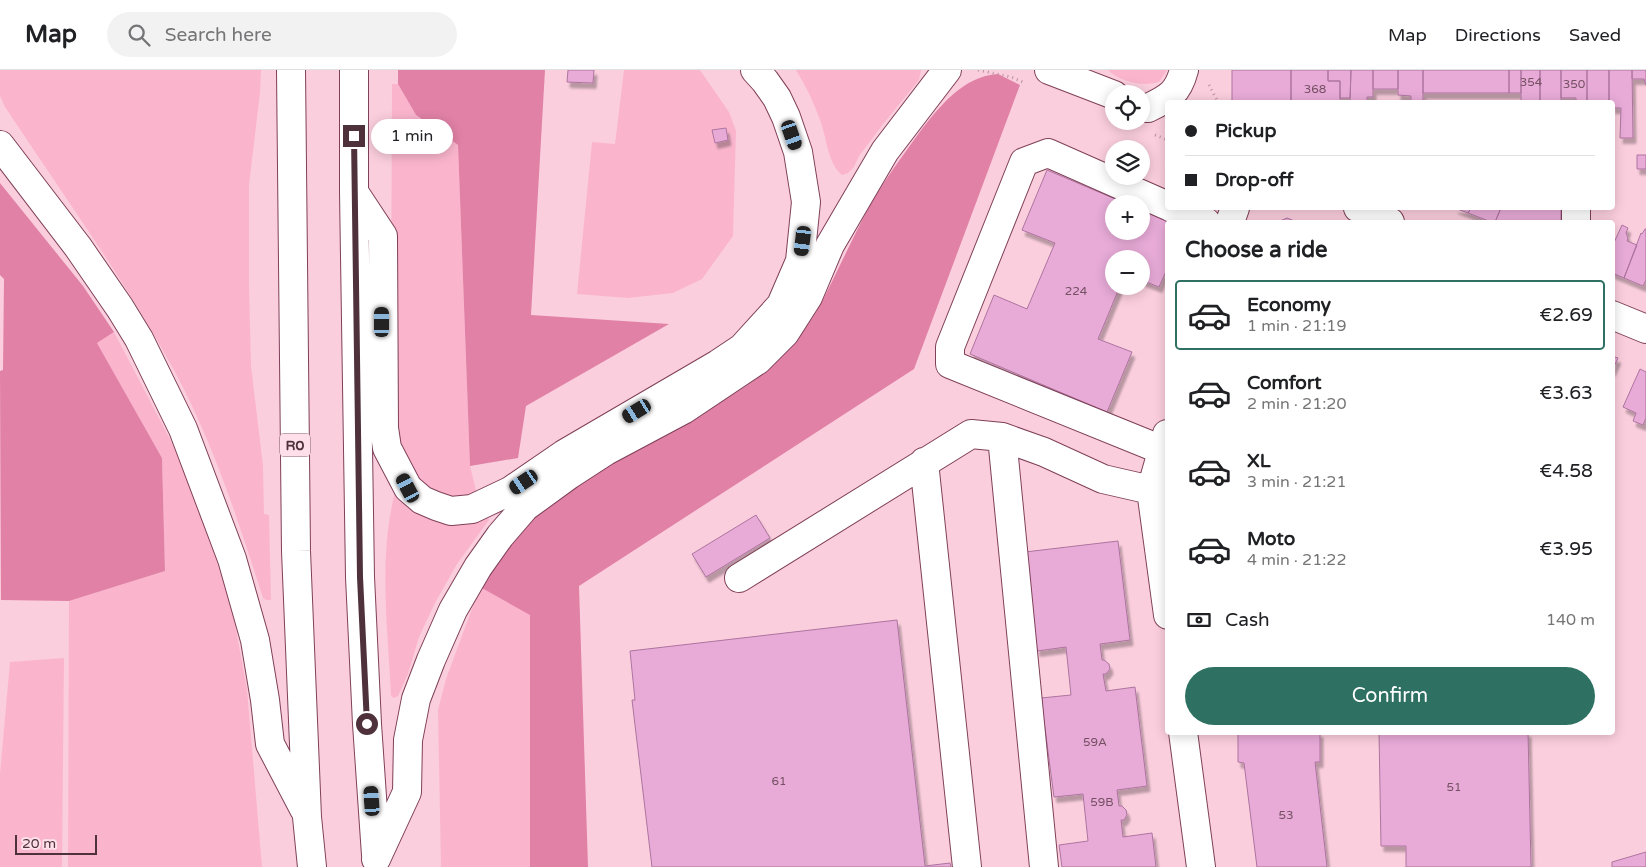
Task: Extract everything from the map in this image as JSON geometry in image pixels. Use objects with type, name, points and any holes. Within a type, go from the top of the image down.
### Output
[{"type":"main road","points":[[354,192],[383,236],[384,428],[387,448],[408,488],[422,500],[451,510],[472,509],[510,491],[564,454],[742,348],[781,305],[800,260],[806,202],[798,152],[786,117],[777,98],[765,80],[755,70]]},
{"type":"main road","points":[[377,863],[407,792],[408,740],[416,699],[431,660],[462,596],[478,567],[500,536],[525,507],[569,475],[606,450],[683,410],[758,360],[785,333],[808,297],[830,245],[885,151],[947,70]]},
{"type":"main road","points":[[1049,70],[1100,84]]},
{"type":"main road","points":[[1152,110],[1174,93],[1181,83],[1184,70]]},
{"type":"main road","name":"R0","points":[[291,71],[296,551],[312,867]]},
{"type":"main road","points":[[354,75],[360,577],[367,724],[377,863]]},
{"type":"main road","points":[[2,145],[78,247],[120,308],[154,369],[182,429],[232,559],[255,640],[270,744],[308,817]]},
{"type":"main road","points":[[1165,205],[1048,153],[1024,162],[950,347],[950,364],[1165,441],[1151,490],[1165,594]]},
{"type":"main road","points":[[1177,210],[1201,220]]},
{"type":"main road","points":[[1363,210],[1385,220]]},
{"type":"main road","points":[[1615,316],[1646,329]]},
{"type":"main road","points":[[739,578],[971,434],[1002,437],[1044,452],[1103,479],[1151,490]]},
{"type":"main road","points":[[1002,437],[1044,867]]},
{"type":"main road","points":[[924,462],[967,867]]},
{"type":"main road","points":[[1183,735],[1201,867]]},
{"type":"path","points":[[1208,82],[1217,100]]},
{"type":"shaded area","points":[[0,70],[261,70],[249,185],[249,284],[251,366],[263,466],[264,514],[269,515],[271,600],[263,598],[234,511],[202,427],[189,399],[136,304],[5,107],[0,96]]},
{"type":"shaded area","points":[[398,70],[545,70],[531,315],[669,324],[526,406],[518,458],[470,466],[458,145],[416,115],[398,84]]},
{"type":"shaded area","points":[[624,70],[700,70],[729,112],[736,131],[733,236],[702,279],[673,293],[628,298],[577,294],[592,142],[615,144]]},
{"type":"shaded area","points":[[796,70],[921,70],[919,80],[859,156],[854,167],[848,173],[842,175],[833,163],[815,107]]},
{"type":"shaded area","points":[[1108,70],[1167,70],[1159,82],[1139,84],[1119,78]]},
{"type":"shaded area","points":[[998,74],[1020,85],[914,369],[579,586],[588,867],[530,867],[530,615],[480,587],[501,556],[525,527],[557,498],[593,473],[718,404],[749,384],[778,361],[798,338],[816,312],[868,209],[919,133],[953,94],[974,80]]},
{"type":"shaded area","points":[[392,84],[398,84],[416,115],[458,145],[470,466],[478,498],[439,497],[413,477],[395,433],[391,321]]},
{"type":"shaded area","points":[[0,183],[83,286],[114,332],[97,343],[162,458],[165,571],[69,601],[1,600],[0,371],[3,370],[4,279],[0,275]]},
{"type":"shaded area","points":[[114,332],[171,441],[197,500],[232,608],[247,689],[262,867],[68,867],[69,601],[165,571],[162,458],[97,343]]},
{"type":"shaded area","points":[[395,492],[402,499],[482,519],[488,517],[489,520],[457,564],[435,603],[419,637],[408,674],[398,696],[394,698],[391,696],[385,568],[390,517]]},
{"type":"shaded area","points":[[480,587],[530,614],[530,867],[441,867],[438,710],[446,679]]},
{"type":"shaded area","points":[[64,658],[62,867],[0,867],[0,774],[10,662]]},
{"type":"building","points":[[568,70],[594,70],[593,83],[567,82]]},
{"type":"building","points":[[1232,70],[1291,70],[1291,100],[1232,100]]},
{"type":"building","points":[[1291,70],[1328,70],[1328,81],[1340,81],[1340,100],[1291,100]]},
{"type":"building","points":[[1328,70],[1351,70],[1350,98],[1340,98],[1340,81],[1328,81]]},
{"type":"building","points":[[1351,70],[1373,70],[1373,97],[1367,97],[1367,100],[1350,100]]},
{"type":"building","points":[[1373,70],[1398,70],[1398,89],[1373,89]]},
{"type":"building","points":[[1398,70],[1423,70],[1423,100],[1411,100],[1411,96],[1398,95]]},
{"type":"building","points":[[1423,70],[1509,70],[1509,93],[1423,93]]},
{"type":"building","points":[[1509,70],[1521,70],[1521,93],[1509,93]]},
{"type":"building","points":[[1521,70],[1540,70],[1540,100],[1521,100]]},
{"type":"building","points":[[1540,70],[1561,70],[1561,100],[1540,100]]},
{"type":"building","points":[[1561,70],[1587,70],[1587,100],[1561,98]]},
{"type":"building","points":[[1587,70],[1609,70],[1609,100],[1587,100]]},
{"type":"building","points":[[1609,70],[1632,70],[1633,138],[1620,138],[1621,108],[1615,108],[1615,100],[1609,100]]},
{"type":"building","points":[[1632,70],[1646,70],[1646,85],[1644,79],[1632,79]]},
{"type":"building","points":[[726,128],[728,140],[715,143],[712,130]]},
{"type":"building","points":[[1637,155],[1646,155],[1646,169],[1637,169]]},
{"type":"building","points":[[1047,170],[1106,195],[1105,240],[1150,240],[1150,213],[1167,220],[1165,220],[1165,274],[1159,287],[1150,284],[1150,250],[1105,250],[1105,295],[1116,295],[1098,339],[1132,352],[1107,412],[970,354],[994,295],[1027,309],[1055,243],[1022,230]]},
{"type":"building","points":[[1470,210],[1500,210],[1496,220],[1486,220],[1468,213]]},
{"type":"building","points":[[1500,210],[1561,210],[1561,220],[1496,220]]},
{"type":"building","points":[[1622,225],[1628,228],[1626,233],[1627,241],[1637,245],[1624,278],[1615,274],[1615,240]]},
{"type":"building","points":[[1645,229],[1646,280],[1643,286],[1624,278],[1641,233]]},
{"type":"building","points":[[1640,369],[1646,372],[1646,418],[1643,425],[1633,421],[1636,413],[1623,407]]},
{"type":"building","points":[[756,515],[770,538],[706,577],[692,554]]},
{"type":"building","points":[[1118,541],[1130,640],[1100,644],[1102,660],[1109,664],[1110,669],[1106,674],[1103,674],[1106,691],[1135,687],[1147,786],[1117,790],[1119,806],[1126,810],[1127,815],[1124,820],[1121,820],[1123,837],[1152,833],[1156,867],[1062,867],[1059,845],[1088,841],[1083,794],[1054,797],[1041,698],[1071,695],[1066,647],[1037,651],[1025,552]]},
{"type":"building","points":[[897,620],[925,866],[950,863],[951,867],[652,867],[632,700],[635,700],[630,651]]},
{"type":"building","points":[[1238,735],[1320,735],[1320,762],[1315,762],[1327,867],[1257,867],[1244,763],[1238,762]]},
{"type":"building","points":[[1379,735],[1528,735],[1531,867],[1406,867],[1406,846],[1381,846]]},
{"type":"building","points":[[1646,852],[1646,867],[1612,867],[1612,862]]},
{"type":"route","points":[[354,136],[360,577],[367,724]]}]
